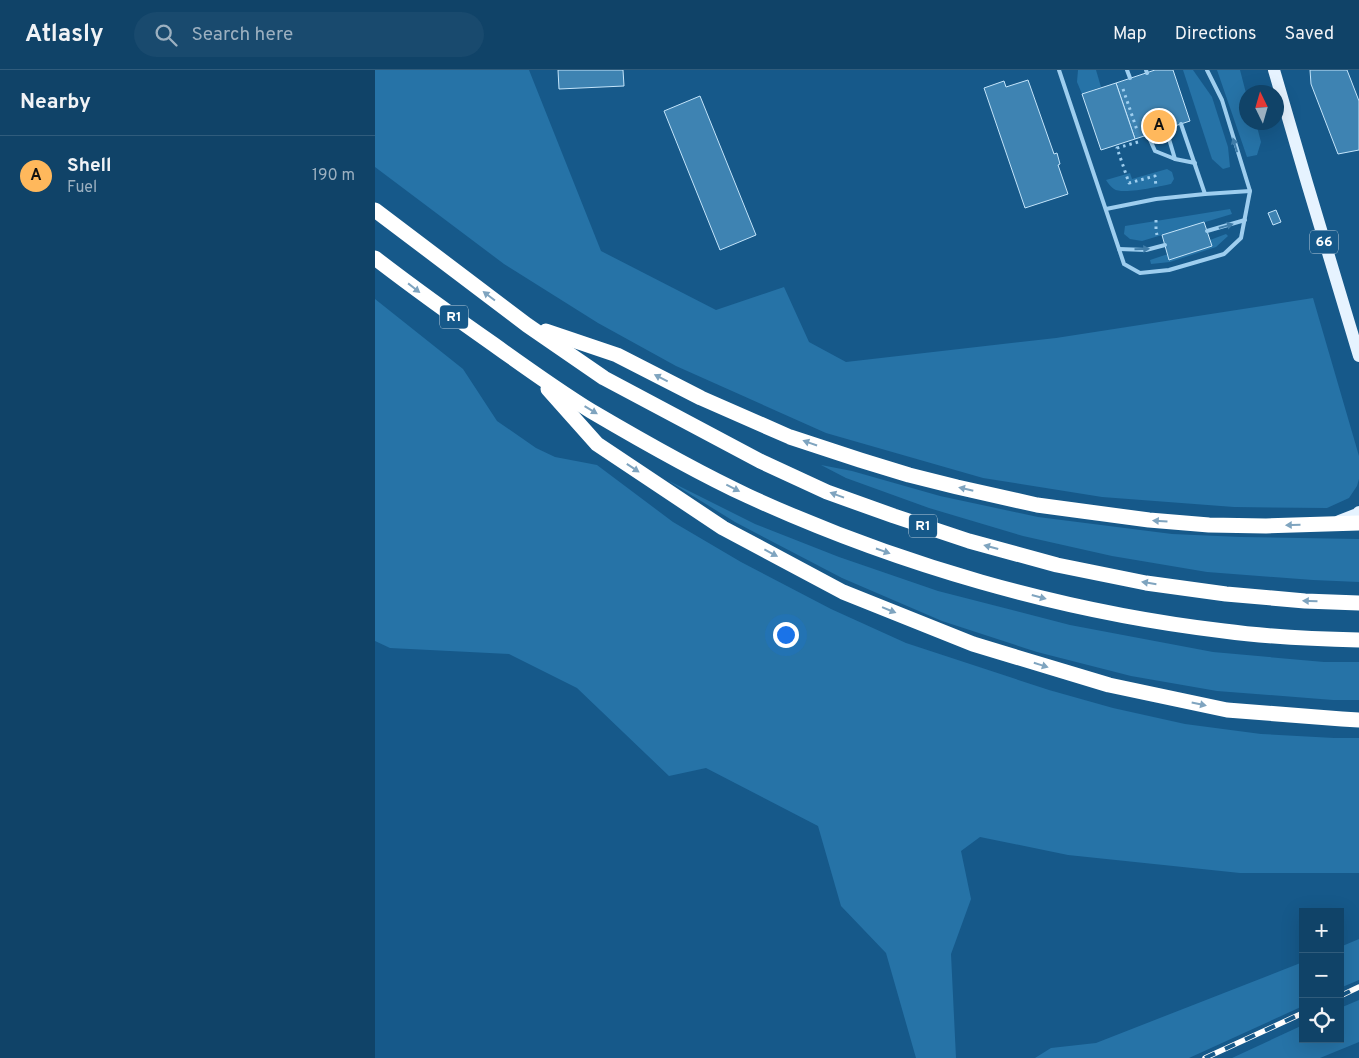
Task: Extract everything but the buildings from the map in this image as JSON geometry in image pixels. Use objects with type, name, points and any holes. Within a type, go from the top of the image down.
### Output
[{"type":"highway","name":"R1","points":[[375,210],[527,325],[604,378],[760,461],[827,492],[969,541],[1057,564],[1146,583],[1226,594],[1305,601],[1359,602]]},
{"type":"highway","name":"R1","points":[[375,258],[421,294],[590,410],[663,452],[747,495],[881,550],[952,573],[1047,599],[1139,619],[1225,632],[1359,640]]},
{"type":"highway","points":[[527,325],[617,356],[701,398],[790,437],[884,468],[957,487],[1037,505],[1149,520],[1209,525],[1266,526],[1359,523]]},
{"type":"highway","points":[[535,374],[597,444],[723,528],[843,592],[973,644],[1109,685],[1227,710],[1359,720]]},
{"type":"main road","name":"66","points":[[1275,71],[1359,356]]},
{"type":"main road","points":[[1329,524],[1359,512]]},
{"type":"lane","points":[[1059,70],[1124,264],[1140,272],[1169,270],[1224,254],[1241,238],[1250,191],[1222,100],[1207,70]]},
{"type":"lane","points":[[1127,70],[1130,78]]},
{"type":"lane","points":[[1181,124],[1205,194]]},
{"type":"lane","points":[[1166,129],[1175,159]]},
{"type":"lane","points":[[1148,135],[1155,151],[1175,159],[1195,163]]},
{"type":"lane","points":[[1106,209],[1156,199],[1250,191]]},
{"type":"lane","points":[[1207,231],[1245,220]]},
{"type":"lane","points":[[1119,249],[1147,250],[1165,245]]},
{"type":"path","points":[[1122,86],[1137,132]]},
{"type":"path","points":[[1141,141],[1117,148],[1129,183],[1155,176],[1156,188]]},
{"type":"shaded area","points":[[375,70],[529,70],[601,251],[716,310],[784,287],[809,342],[846,362],[1056,338],[1313,298],[1359,456],[1359,479],[1357,486],[1349,498],[1327,508],[1234,507],[1102,497],[983,478],[826,433],[676,366],[598,323],[504,264],[375,167]]},
{"type":"shaded area","points":[[1078,70],[1096,70],[1101,87],[1082,94],[1077,82]]},
{"type":"shaded area","points":[[1183,70],[1193,70],[1212,97],[1228,147],[1230,167],[1223,169],[1212,159]]},
{"type":"shaded area","points":[[1217,70],[1240,70],[1244,85],[1239,85],[1239,130],[1258,130],[1261,142],[1257,155],[1247,157]]},
{"type":"shaded area","points":[[1167,169],[1172,172],[1174,179],[1171,184],[1151,188],[1118,191],[1106,180],[1130,173],[1132,179]]},
{"type":"shaded area","points":[[1230,209],[1232,214],[1142,241],[1130,239],[1124,234],[1125,226]]},
{"type":"shaded area","points":[[1226,234],[1228,236],[1216,247],[1170,262],[1151,264],[1150,260],[1168,254],[1170,260],[1212,246],[1210,240]]},
{"type":"shaded area","points":[[375,299],[463,369],[497,421],[536,448],[555,457],[597,465],[673,522],[741,562],[831,609],[906,643],[1049,690],[1113,708],[1185,724],[1261,734],[1359,738],[1359,873],[1240,873],[1068,855],[980,837],[961,851],[971,899],[951,954],[956,1058],[916,1058],[886,953],[841,906],[818,826],[706,768],[669,776],[577,688],[509,654],[390,648],[375,641]]},
{"type":"shaded area","points":[[821,465],[852,471],[940,496],[1038,517],[1172,534],[1359,539],[1359,582],[1207,572],[1112,556],[1023,536],[929,508],[846,478]]},
{"type":"shaded area","points":[[667,480],[755,524],[839,557],[938,591],[1070,625],[1213,652],[1324,662],[1359,662],[1359,700],[1333,700],[1217,691],[1131,676],[1037,652],[942,621],[842,578],[735,522]]},
{"type":"shaded area","points":[[1359,939],[1359,980],[1344,986],[1344,953],[1344,945]]},
{"type":"shaded area","points":[[1299,964],[1299,1008],[1189,1058],[1035,1058],[1051,1048],[1096,1043]]},
{"type":"shaded area","points":[[1359,1000],[1359,1042],[1320,1058],[1232,1058],[1299,1027],[1299,1043],[1344,1043],[1344,1006]]},
{"type":"railway","points":[[1344,994],[1359,987]]},
{"type":"railway","points":[[1205,1058],[1299,1015]]},
{"type":"place","name":"Shell","points":[[1159,126]]}]
